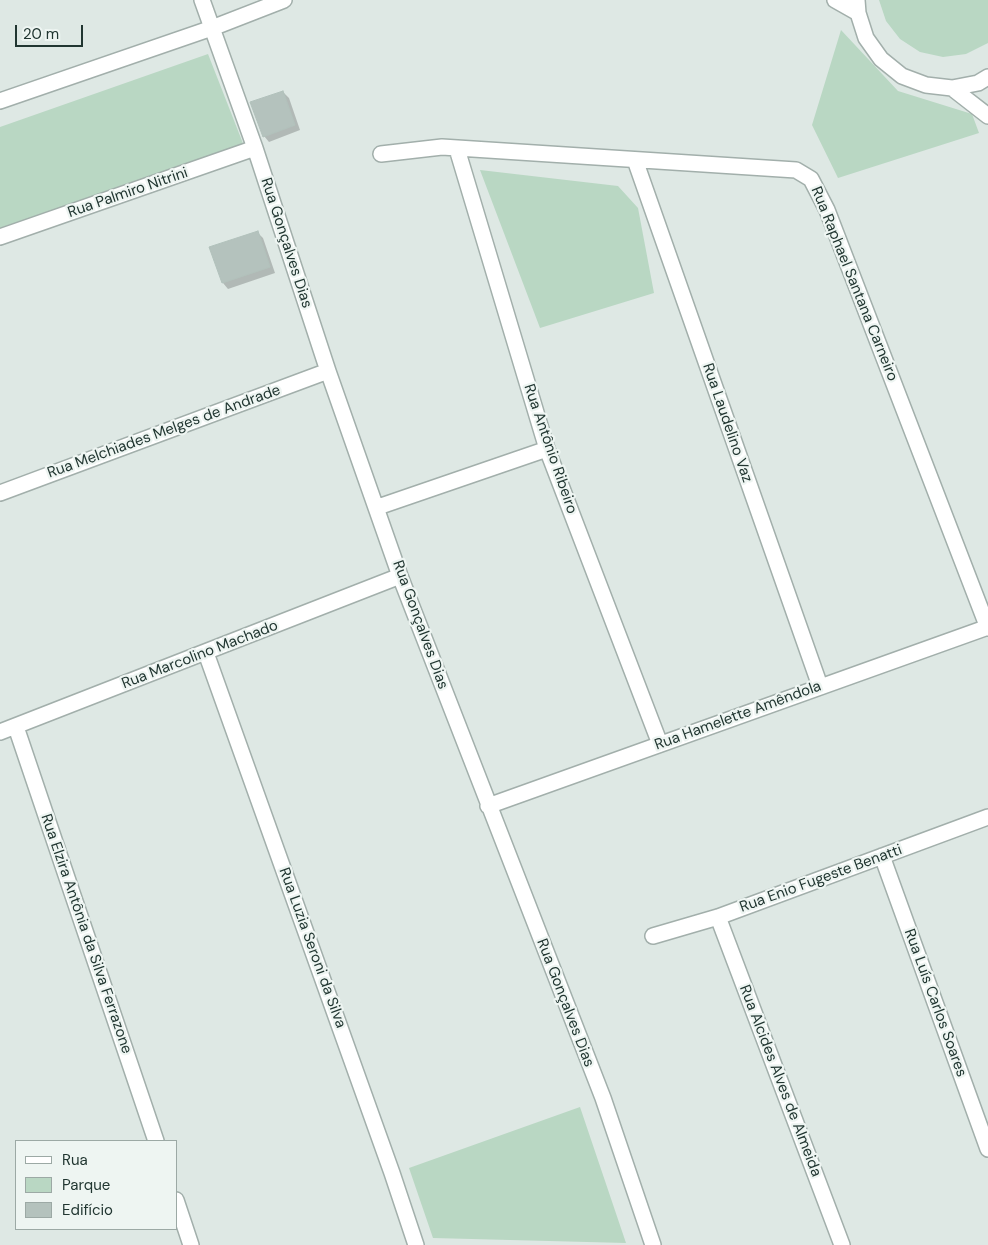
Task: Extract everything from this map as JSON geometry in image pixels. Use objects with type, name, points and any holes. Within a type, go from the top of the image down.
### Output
[{"type":"street","name":"Rua Gonçalves Dias","points":[[202,0],[255,148],[328,371],[378,507],[400,576],[603,1098],[653,1245]]},
{"type":"street","points":[[0,101],[212,28],[284,0]]},
{"type":"street","points":[[835,0],[857,6],[866,38],[881,59],[902,76],[926,86],[952,88],[988,78]]},
{"type":"street","points":[[952,88],[988,116]]},
{"type":"street","name":"Rua Raphael Santana Carneiro","points":[[381,154],[442,147],[796,170],[811,179],[827,210],[988,628]]},
{"type":"street","name":"Rua Palmiro Nitrini","points":[[0,238],[255,148]]},
{"type":"street","name":"Rua Antônio Ribeiro","points":[[457,149],[547,449],[660,744]]},
{"type":"street","name":"Rua Laudelino Vaz","points":[[635,160],[820,686]]},
{"type":"street","name":"Rua Melchiades Melges de Andrade","points":[[0,492],[328,371]]},
{"type":"street","points":[[378,507],[547,449]]},
{"type":"street","name":"Rua Marcolino Machado","points":[[0,732],[400,576]]},
{"type":"street","name":"Rua Hamelette Amêndola","points":[[488,806],[820,686],[988,628]]},
{"type":"street","name":"Rua Luzia Seroni da Silva","points":[[206,653],[416,1245]]},
{"type":"street","name":"Rua Elzira Antônia da Silva Ferrazone","points":[[16,727],[156,1140]]},
{"type":"street","name":"Rua Enio Fugeste Benatti","points":[[654,936],[718,917],[988,817]]},
{"type":"street","name":"Rua Luís Carlos Soares","points":[[882,856],[988,1149]]},
{"type":"street","name":"Rua Alcides Alves de Almeida","points":[[718,917],[842,1245]]},
{"type":"street","points":[[178,1206],[191,1245]]},
{"type":"green space","points":[[879,0],[988,0],[988,43],[966,54],[943,57],[920,52],[900,39],[886,21]]},
{"type":"green space","points":[[841,30],[898,91],[972,114],[979,133],[838,178],[812,125]]},
{"type":"green space","points":[[208,54],[244,146],[0,242],[0,127]]},
{"type":"green space","points":[[480,170],[618,186],[638,208],[654,293],[540,328]]},
{"type":"green space","points":[[580,1107],[626,1243],[433,1238],[409,1168]]},
{"type":"building","points":[[283,91],[295,125],[263,137],[250,102]]},
{"type":"building","points":[[258,231],[270,267],[222,283],[209,247]]}]
